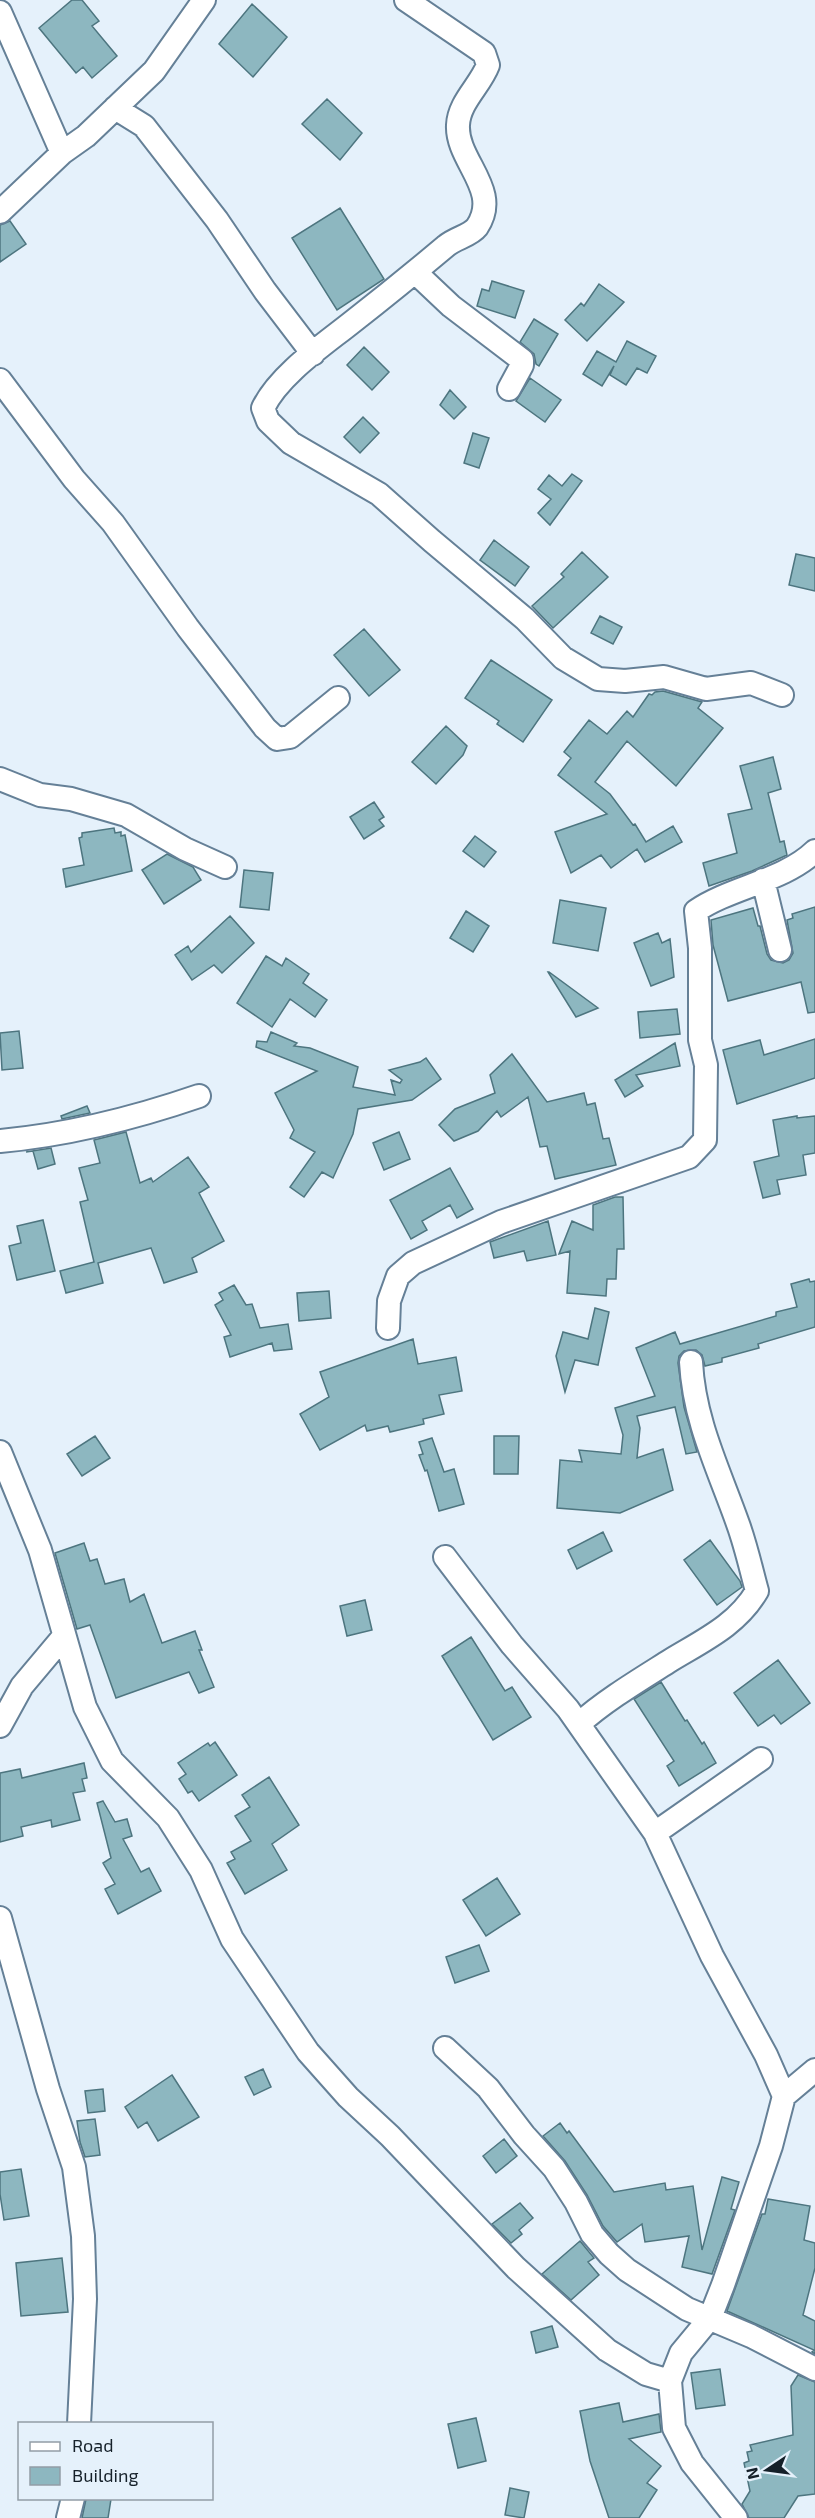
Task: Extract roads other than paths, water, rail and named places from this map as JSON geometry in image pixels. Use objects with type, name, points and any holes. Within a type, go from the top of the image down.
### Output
[{"type":"street","points":[[0,212],[62,153],[86,136],[154,71],[204,0]]},
{"type":"street","points":[[406,0],[484,53],[488,65],[484,76],[459,112],[458,129],[462,147],[485,198],[483,215],[475,229],[449,243],[313,354],[270,394],[263,408],[268,421],[291,443],[379,494],[525,619],[563,658],[598,679],[625,681],[664,677],[706,689],[751,683],[782,695]]},
{"type":"street","points":[[0,12],[62,153]]},
{"type":"street","points":[[115,108],[144,126],[217,220],[265,291],[313,354]]},
{"type":"street","points":[[415,272],[451,306],[522,360],[522,365],[509,389]]},
{"type":"street","points":[[0,380],[74,479],[113,523],[188,628],[265,728],[277,739],[290,737],[338,698]]},
{"type":"street","points":[[0,779],[40,795],[70,799],[126,815],[185,849],[225,867]]},
{"type":"street","points":[[388,1329],[389,1302],[398,1276],[413,1263],[501,1222],[662,1168],[689,1157],[696,1151],[705,1140],[706,1065],[700,1040],[700,948],[696,911],[711,901],[763,880],[815,851]]},
{"type":"street","points":[[763,880],[780,950]]},
{"type":"street","points":[[0,1141],[78,1129],[164,1108],[199,1096]]},
{"type":"street","points":[[579,1724],[599,1706],[723,1630],[748,1606],[757,1591],[739,1526],[704,1438],[693,1391],[691,1362]]},
{"type":"street","points":[[0,1452],[40,1550],[85,1707],[112,1761],[168,1818],[201,1870],[231,1939],[308,2052],[348,2097],[390,2136],[525,2276],[607,2350],[646,2374],[670,2381]]},
{"type":"street","points":[[445,1557],[512,1645],[568,1709],[656,1833],[712,1956],[766,2055],[784,2096]]},
{"type":"street","points":[[0,1726],[22,1686],[64,1636]]},
{"type":"street","points":[[656,1833],[761,1759]]},
{"type":"street","points":[[0,1918],[48,2089],[74,2167],[83,2236],[85,2300],[79,2422]]},
{"type":"street","points":[[445,2048],[488,2088],[524,2135],[554,2168],[576,2202],[592,2234],[609,2254],[666,2297],[815,2369]]},
{"type":"street","points":[[736,2518],[693,2463],[674,2428],[670,2381],[681,2353],[710,2318],[771,2146],[784,2096],[815,2070]]},
{"type":"street","points":[[68,2518],[73,2500]]}]
